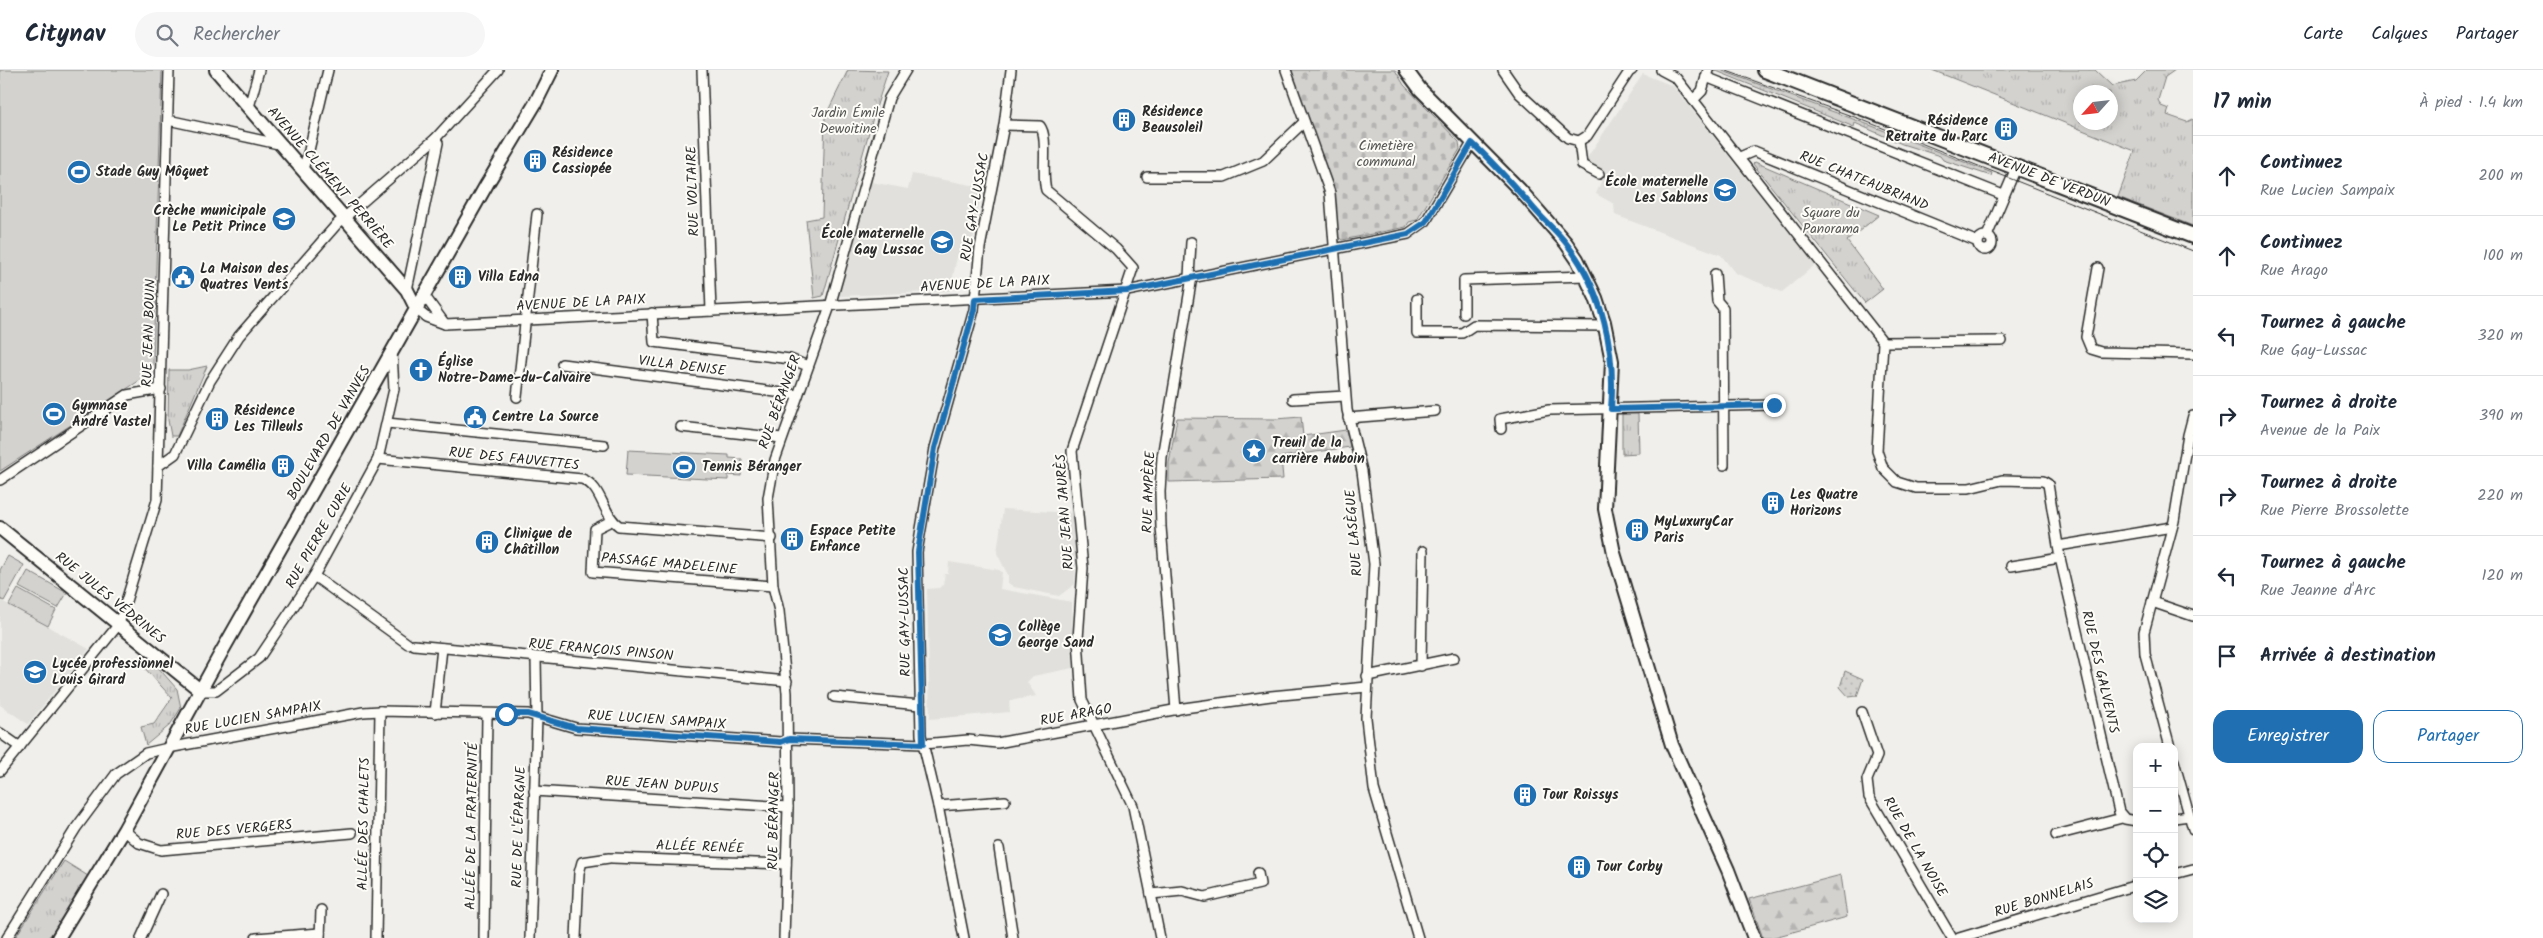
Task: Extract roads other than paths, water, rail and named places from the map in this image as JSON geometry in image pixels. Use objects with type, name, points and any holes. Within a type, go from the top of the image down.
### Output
[{"type":"main road","name":"AVENUE CLÉMENT PERRIÈRE","points":[[216,70],[407,290],[416,310]]},
{"type":"main road","name":"BOULEVARD DE VANVES","points":[[58,938],[124,830],[168,748],[424,295],[535,104],[552,70]]},
{"type":"main road","points":[[1406,70],[1420,90],[1520,190],[1566,243],[1586,276],[1605,326],[1612,362],[1605,509],[1614,553],[1672,745],[1728,870],[1754,938]]},
{"type":"main road","name":"AVENUE DE VERDUN","points":[[1765,70],[2193,236]]},
{"type":"main road","name":"RUE JULES VÉDRINES","points":[[0,528],[201,691]]},
{"type":"street","name":"RUE JEAN BOUIN","points":[[0,771],[119,624],[157,497],[169,70]]},
{"type":"street","points":[[249,107],[258,70]]},
{"type":"street","points":[[303,168],[328,70]]},
{"type":"street","points":[[158,466],[175,454],[210,381],[239,336],[343,217],[435,139],[498,70]]},
{"type":"street","name":"RUE VOLTAIRE","points":[[702,70],[711,311]]},
{"type":"street","name":"RUE BÉRANGER","points":[[784,938],[789,739],[787,681],[779,611],[773,586],[772,538],[768,498],[774,460],[830,306],[889,98],[906,70]]},
{"type":"street","name":"RUE GAY-LUSSAC","points":[[964,938],[938,806],[923,744],[920,706],[918,552],[935,448],[974,310],[980,248],[1004,125],[1011,70]]},
{"type":"street","name":"RUE LASÈGUE","points":[[1286,70],[1330,193],[1345,396],[1348,418],[1362,471],[1374,564],[1366,718],[1374,789],[1418,938]]},
{"type":"street","points":[[1503,70],[1519,93],[1568,138],[1579,141],[1587,136],[1628,72],[1632,70]]},
{"type":"street","points":[[1661,70],[1676,78],[1740,157],[1883,342],[2002,341]]},
{"type":"street","points":[[1693,100],[1702,91],[1707,74],[2003,195]]},
{"type":"street","points":[[168,120],[282,145]]},
{"type":"street","points":[[1147,178],[1224,177],[1263,161],[1304,122]]},
{"type":"street","name":"RUE JEAN JAURÈS","points":[[1004,125],[1036,124],[1043,129],[1044,181],[1046,190],[1116,249],[1133,268],[1127,291],[1072,451],[1083,568],[1078,639],[1082,700],[1132,806],[1160,938]]},
{"type":"street","points":[[407,290],[438,143],[435,139]]},
{"type":"street","points":[[1579,141],[1582,165],[1600,174]]},
{"type":"street","name":"AVENUE DE LA PAIX","points":[[416,310],[426,317],[445,324],[1127,291],[1398,237],[1421,226],[1472,143]]},
{"type":"street","name":"RUE CHATEAUBRIAND","points":[[1740,157],[1754,152],[1978,242],[1981,249],[1988,250],[1992,243],[1987,236],[2016,168]]},
{"type":"street","points":[[517,397],[537,214]]},
{"type":"street","points":[[1978,242],[1981,236],[1987,236]]},
{"type":"street","name":"RUE AMPÈRE","points":[[1176,710],[1161,527],[1160,492],[1162,457],[1190,277],[1190,242]]},
{"type":"street","points":[[2098,268],[2086,337],[2092,349],[2101,352],[2193,354]]},
{"type":"street","points":[[1715,274],[1717,301],[1723,308],[1724,465]]},
{"type":"street","points":[[1464,314],[1464,280],[1586,276]]},
{"type":"street","points":[[424,295],[445,324]]},
{"type":"street","points":[[1417,299],[1417,333],[1462,333],[1474,325],[1605,326]]},
{"type":"street","points":[[652,313],[654,342],[790,359],[808,366]]},
{"type":"street","name":"RUE DES GALVENTS","points":[[1883,342],[1877,450],[1883,468],[1897,482],[1916,488],[1969,488],[2002,480],[2043,481],[2048,484],[2060,558],[2118,812],[2122,818]]},
{"type":"street","name":"RUE PIERRE CURIE","points":[[201,691],[216,691],[259,658],[314,576],[378,459],[394,389],[392,352]]},
{"type":"street","name":"VILLA DENISE","points":[[562,364],[798,395]]},
{"type":"street","points":[[0,480],[127,395],[161,389]]},
{"type":"street","points":[[1293,400],[1345,396]]},
{"type":"street","points":[[1501,430],[1500,420],[1549,410],[1723,408],[1774,405]]},
{"type":"street","points":[[1348,418],[1435,411]]},
{"type":"street","points":[[2169,743],[2144,644],[2152,602],[2172,526],[2193,416]]},
{"type":"street","points":[[387,423],[604,445]]},
{"type":"street","points":[[681,427],[782,438]]},
{"type":"street","name":"RUE DES FAUVETTES","points":[[378,459],[582,480],[593,486],[611,521]]},
{"type":"street","points":[[611,521],[619,526],[772,538]]},
{"type":"street","name":"PASSAGE MADELEINE","points":[[611,521],[596,529],[593,572],[773,586]]},
{"type":"street","points":[[2058,546],[2172,526]]},
{"type":"street","points":[[1421,666],[1423,552]]},
{"type":"street","points":[[2012,566],[2060,558]]},
{"type":"street","name":"RUE FRANÇOIS PINSON","points":[[314,576],[411,644],[536,658],[787,681]]},
{"type":"street","points":[[2152,602],[2193,616]]},
{"type":"street","points":[[436,714],[442,648]]},
{"type":"street","name":"RUE DE L'ÉPARGNE","points":[[530,938],[536,658]]},
{"type":"street","points":[[1367,676],[1454,658]]},
{"type":"street","name":"RUE ARAGO","points":[[789,739],[923,744],[968,740],[997,743],[1258,697],[1367,687]]},
{"type":"street","points":[[834,697],[920,706]]},
{"type":"street","name":"RUE LUCIEN SAMPAIX","points":[[7,938],[76,828],[120,770],[146,753],[363,712],[380,711],[436,714],[528,714],[576,728],[781,742],[789,739]]},
{"type":"street","name":"ALLÉE DES CHALETS","points":[[376,938],[380,711]]},
{"type":"street","name":"RUE DE LA NOISE","points":[[1862,712],[1877,756],[1867,780],[1869,797],[1952,938]]},
{"type":"street","name":"ALLÉE DE LA FRATERNITÉ","points":[[484,938],[488,715]]},
{"type":"street","points":[[0,733],[20,747]]},
{"type":"street","points":[[2178,776],[2193,829]]},
{"type":"street","name":"RUE JEAN DUPUIS","points":[[534,791],[788,807]]},
{"type":"street","points":[[938,806],[1005,801]]},
{"type":"street","points":[[2178,817],[2189,816]]},
{"type":"street","points":[[2056,834],[2122,818],[2133,820]]},
{"type":"street","name":"RUE DES VERGERS","points":[[124,830],[139,843],[161,850],[352,833]]},
{"type":"street","points":[[999,848],[1013,938]]},
{"type":"street","name":"ALLÉE RENÉE","points":[[576,938],[579,873],[582,862],[610,858],[786,864]]},
{"type":"street","points":[[2178,873],[2193,869]]},
{"type":"street","points":[[1151,894],[1182,890],[1205,897],[1260,884],[1258,874]]},
{"type":"street","name":"RUE BONNELAIS","points":[[1959,938],[2133,886]]},
{"type":"street","points":[[141,938],[161,894]]},
{"type":"street","points":[[256,938],[320,936],[321,910]]},
{"type":"tram line","points":[[1724,70],[1860,119],[2193,251]]},
{"type":"place","name":"Résidence Beausoleil","points":[[1124,120]]},
{"type":"place","name":"Résidence Retraite du Parc","points":[[2006,129]]},
{"type":"place","name":"Résidence Cassiopée","points":[[535,161]]},
{"type":"place","name":"Stade Guy Môquet","points":[[79,172]]},
{"type":"place","name":"École maternelle Les Sablons","points":[[1725,190]]},
{"type":"place","name":"Crèche municipale Le Petit Prince","points":[[284,219]]},
{"type":"place","name":"École maternelle Gay Lussac","points":[[942,242]]},
{"type":"place","name":"La Maison des Quatres Vents","points":[[183,277]]},
{"type":"place","name":"Villa Edna","points":[[460,277]]},
{"type":"place","name":"Église Notre-Dame-du-Calvaire","points":[[421,370]]},
{"type":"place","name":"Gymnase André Vastel","points":[[54,414]]},
{"type":"place","name":"Centre La Source","points":[[475,417]]},
{"type":"place","name":"Résidence Les Tilleuls","points":[[217,419]]},
{"type":"place","name":"Treuil de la carrière Auboin","points":[[1254,451]]},
{"type":"place","name":"Villa Camélia","points":[[283,466]]},
{"type":"place","name":"Tennis Béranger","points":[[684,467]]},
{"type":"place","name":"Les Quatre Horizons","points":[[1773,503]]},
{"type":"place","name":"MyLuxuryCar Paris","points":[[1637,530]]},
{"type":"place","name":"Espace Petite Enfance","points":[[792,539]]},
{"type":"place","name":"Clinique de Châtillon","points":[[487,542]]},
{"type":"place","name":"Collège George Sand","points":[[1000,635]]},
{"type":"place","name":"Lycée professionnel Louis Girard","points":[[35,672]]},
{"type":"place","name":"Tour Roissys","points":[[1525,795]]},
{"type":"place","name":"Tour Corby","points":[[1579,867]]},
{"type":"park label","name":"Jardin Émile Dewoitine","points":[[848,122]]},
{"type":"park label","name":"Cimetière communal","points":[[1386,154]]},
{"type":"park label","name":"Square du Panorama","points":[[1831,222]]}]
